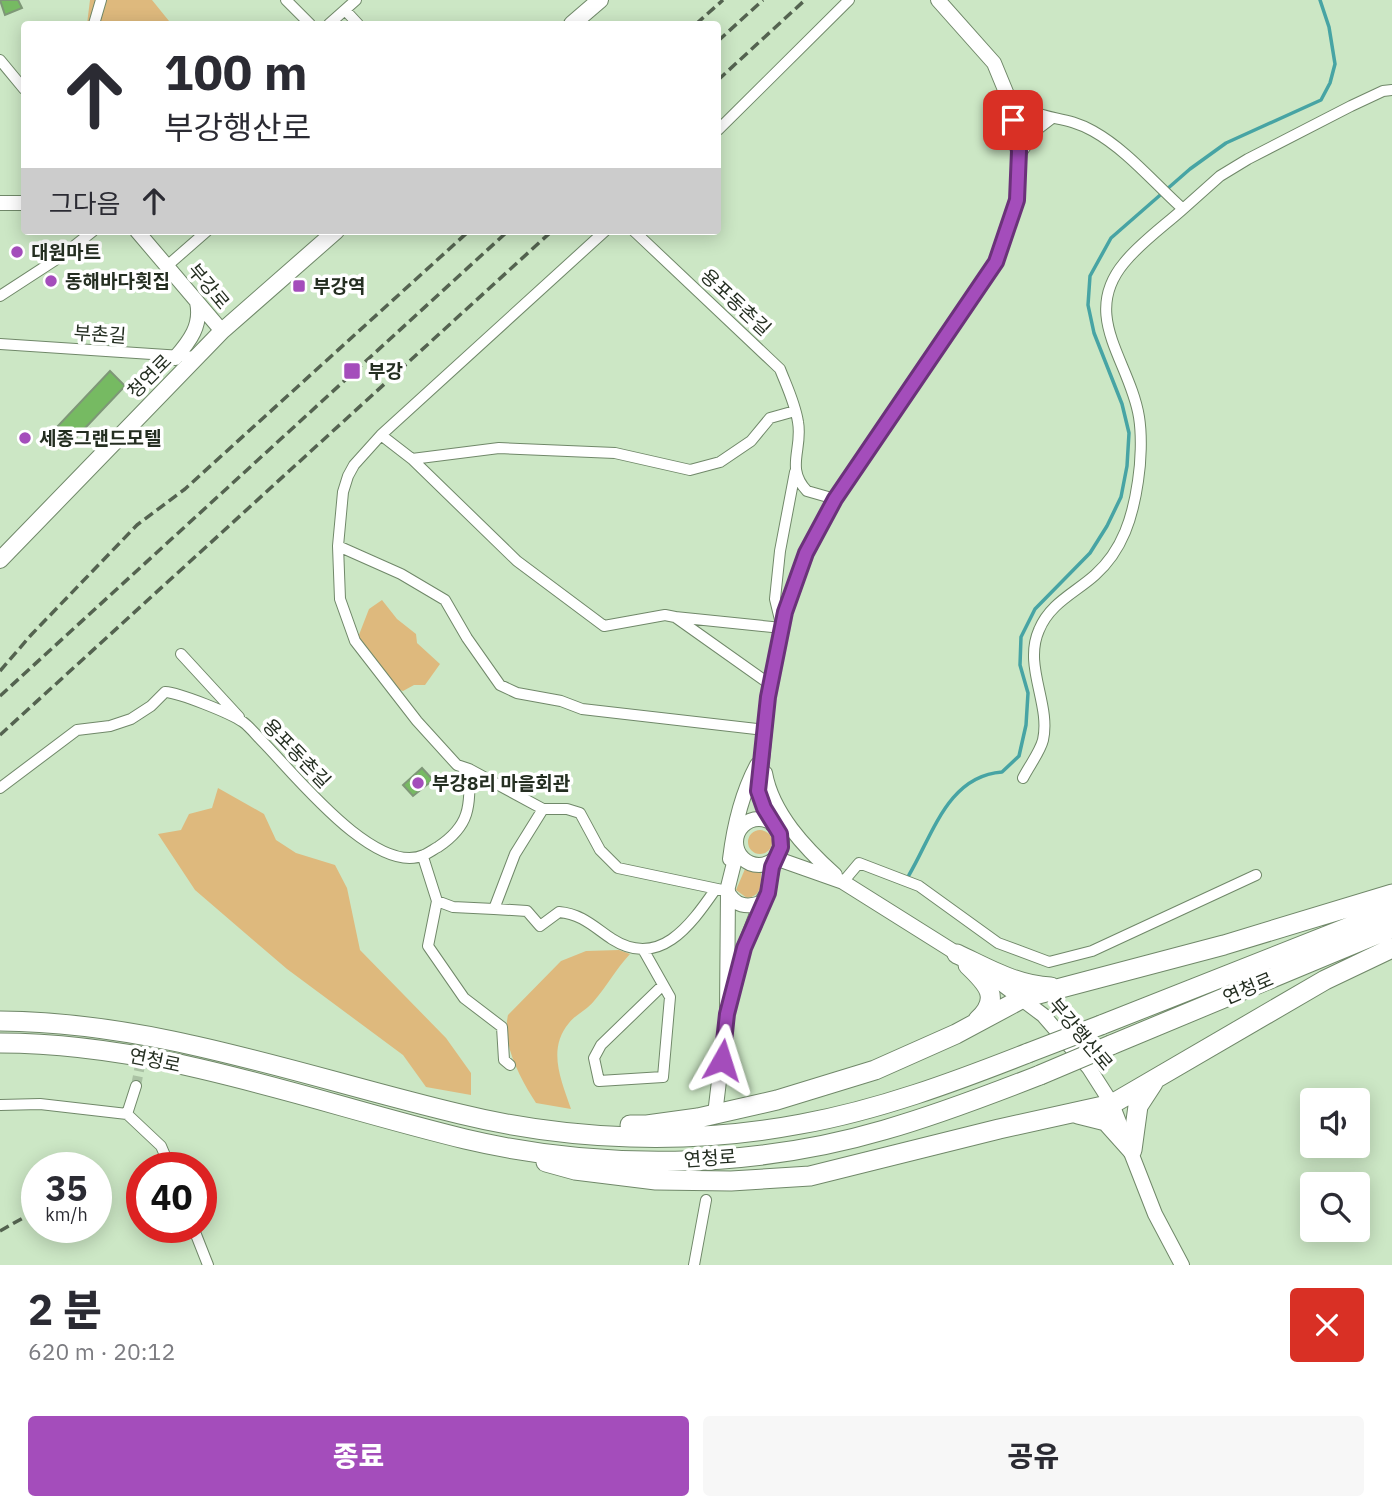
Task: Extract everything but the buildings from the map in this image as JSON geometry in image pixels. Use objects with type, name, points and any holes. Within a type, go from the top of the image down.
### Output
[{"type":"highway","points":[[462,1115],[647,1125],[698,1118],[777,1100],[875,1070],[973,1025],[1023,998],[1224,945],[1392,894]]},
{"type":"highway","name":"연청로","points":[[0,1021],[46,1021],[123,1032],[224,1052],[505,1124],[666,1138],[742,1133],[803,1124],[875,1107],[962,1079],[1392,910]]},
{"type":"highway","name":"연청로","points":[[0,1043],[41,1043],[121,1052],[232,1076],[507,1147],[664,1162],[744,1156],[805,1148],[883,1131],[967,1104],[1392,928]]},
{"type":"highway","points":[[468,1139],[575,1170],[656,1180],[731,1181],[810,1176],[1112,1104],[1325,980],[1392,948]]},
{"type":"highway","points":[[957,954],[1007,978],[1037,986],[1069,987]]},
{"type":"highway","points":[[957,954],[989,987],[990,1001],[986,1012],[973,1025]]},
{"type":"highway","points":[[1132,1150],[1138,1106],[1156,1079]]},
{"type":"highway","points":[[1070,1112],[1107,1121],[1132,1150]]},
{"type":"main road","points":[[576,21],[600,0]]},
{"type":"main road","name":"청연로","points":[[0,560],[222,331],[331,235]]},
{"type":"street","points":[[95,21],[101,0]]},
{"type":"street","points":[[286,0],[307,21]]},
{"type":"street","points":[[332,21],[356,0]]},
{"type":"street","points":[[721,127],[849,0]]},
{"type":"street","points":[[716,1106],[727,1014],[744,948],[781,847],[776,829],[758,791],[771,685],[782,628],[806,553],[835,499],[996,262],[1017,200],[1019,156],[1005,90],[994,63],[938,0]]},
{"type":"street","points":[[345,10],[355,21]]},
{"type":"street","points":[[0,60],[21,85]]},
{"type":"street","points":[[1005,90],[1021,107],[1051,119],[1072,121],[1105,138],[1180,207]]},
{"type":"street","points":[[1023,778],[1043,741],[1043,716],[1033,669],[1038,631],[1052,607],[1097,574],[1125,537],[1139,479],[1139,417],[1122,361],[1114,347],[1104,307],[1108,288],[1124,262],[1180,207],[1220,176],[1351,106],[1383,91],[1392,90]]},
{"type":"street","points":[[1019,156],[1038,129],[1051,119]]},
{"type":"street","points":[[0,202],[21,203]]},
{"type":"street","points":[[0,296],[63,255],[88,235]]},
{"type":"street","name":"부강로","points":[[140,235],[222,331]]},
{"type":"street","name":"부강로","points":[[167,266],[202,235]]},
{"type":"street","points":[[601,235],[381,435],[354,465],[343,492],[338,546],[340,599],[355,641],[417,721],[457,765],[543,809],[568,809],[579,813],[600,850],[618,868],[721,890],[748,907],[761,903]]},
{"type":"street","name":"용포동촌길","points":[[638,235],[780,369],[793,398],[799,425],[795,472],[780,551],[775,598],[782,628]]},
{"type":"street","points":[[175,358],[190,342],[195,330],[199,314],[197,302]]},
{"type":"street","name":"부촌길","points":[[0,344],[197,358]]},
{"type":"street","points":[[412,459],[499,448],[615,453],[691,470],[726,458],[751,441],[770,418],[795,411]]},
{"type":"street","points":[[381,435],[412,459],[517,561],[604,626],[665,615],[782,628]]},
{"type":"street","points":[[795,472],[807,491],[835,499]]},
{"type":"street","points":[[338,546],[401,574],[445,600],[467,638],[500,685],[582,709],[765,730]]},
{"type":"street","points":[[675,617],[771,685]]},
{"type":"street","points":[[181,654],[243,722]]},
{"type":"street","name":"용포동촌길","points":[[0,789],[77,730],[110,726],[131,719],[151,706],[164,692],[180,693],[243,722],[315,797],[362,840],[387,854],[423,856]]},
{"type":"street","points":[[437,901],[453,907],[527,911],[541,926],[559,912],[566,913],[585,919],[628,947],[644,951],[655,950],[680,932],[721,890],[737,851],[736,838],[742,827],[761,758]]},
{"type":"street","points":[[761,758],[775,806],[837,880]]},
{"type":"street","points":[[727,1014],[721,890],[744,788],[761,758]]},
{"type":"street","points":[[468,769],[469,798],[463,826],[423,856],[437,901],[428,946],[464,998],[502,1027],[504,1060],[510,1065]]},
{"type":"street","points":[[494,909],[515,854],[543,809]]},
{"type":"street","points":[[742,827],[753,820],[776,829],[837,880]]},
{"type":"street","name":"부강행산로","points":[[737,851],[751,864],[764,864],[775,858],[837,880],[1023,998],[1060,1033],[1089,1068],[1112,1104],[1155,1214],[1182,1265]]},
{"type":"street","points":[[837,880],[859,863],[895,876],[919,886],[999,943],[1049,962],[1093,951],[1256,875]]},
{"type":"street","name":"부강행산로","points":[[769,885],[777,872],[790,869],[837,880]]},
{"type":"street","points":[[644,951],[670,997],[663,1077],[599,1081],[594,1058],[601,1045],[663,985]]},
{"type":"street","points":[[127,1114],[136,1086]]},
{"type":"street","points":[[0,1105],[40,1104],[127,1114],[161,1146],[164,1152]]},
{"type":"street","points":[[694,1265],[706,1200]]},
{"type":"street","points":[[199,1243],[208,1265]]},
{"type":"shaded area","points":[[90,0],[152,0],[169,21],[87,21]]},
{"type":"shaded area","points":[[382,600],[397,619],[416,634],[417,643],[440,664],[425,685],[414,685],[403,691],[394,688],[357,640],[369,609]]},
{"type":"shaded area","points":[[218,788],[264,814],[276,840],[296,853],[335,865],[347,888],[360,950],[446,1038],[471,1073],[471,1095],[426,1087],[403,1055],[287,969],[195,890],[158,834],[181,830],[189,814],[212,808]]},
{"type":"shaded area","points":[[760,830],[769,833],[772,842],[769,851],[760,854],[751,851],[748,842],[751,833]]},
{"type":"shaded area","points":[[745,869],[761,873],[758,893],[747,898],[736,890]]},
{"type":"shaded area","points":[[619,950],[630,954],[594,1001],[569,1023],[562,1033],[557,1054],[558,1065],[571,1109],[536,1103],[524,1084],[510,1050],[507,1038],[508,1015],[561,961],[586,951]]},
{"type":"waterway","points":[[909,875],[935,825],[955,796],[968,784],[983,776],[1002,772],[1019,756],[1026,725],[1028,693],[1020,665],[1021,637],[1035,609],[1090,553],[1121,497],[1127,466],[1129,433],[1122,404],[1094,333],[1088,305],[1090,276],[1111,238],[1190,169],[1226,143],[1321,100],[1330,83],[1335,64],[1329,27],[1320,0]]},
{"type":"tunnel","points":[[136,1086],[142,1055]]},
{"type":"railway","points":[[699,21],[723,0]]},
{"type":"railway","points":[[721,38],[763,0]]},
{"type":"railway","points":[[721,77],[805,0]]},
{"type":"railway","points":[[0,671],[137,525],[185,489],[465,235]]},
{"type":"railway","points":[[0,696],[504,235]]},
{"type":"railway","points":[[0,735],[548,235]]},
{"type":"railway","points":[[0,1231],[21,1219]]},
{"type":"place","name":"대원마트","points":[[17,252]]},
{"type":"place","name":"동해바다횟집","points":[[51,281]]},
{"type":"place","name":"부강역","points":[[299,286]]},
{"type":"place","name":"부강","points":[[352,371]]},
{"type":"place","name":"세종그랜드모텔","points":[[25,438]]},
{"type":"place","name":"부강8리 마을회관","points":[[418,783]]},
{"type":"route","points":[[722,1060],[727,1014],[744,948],[761,903],[768,893],[772,867],[781,847],[780,834],[772,824],[758,791],[768,697],[785,612],[806,553],[835,499],[996,262],[1017,200],[1019,151],[1013,120]]}]
